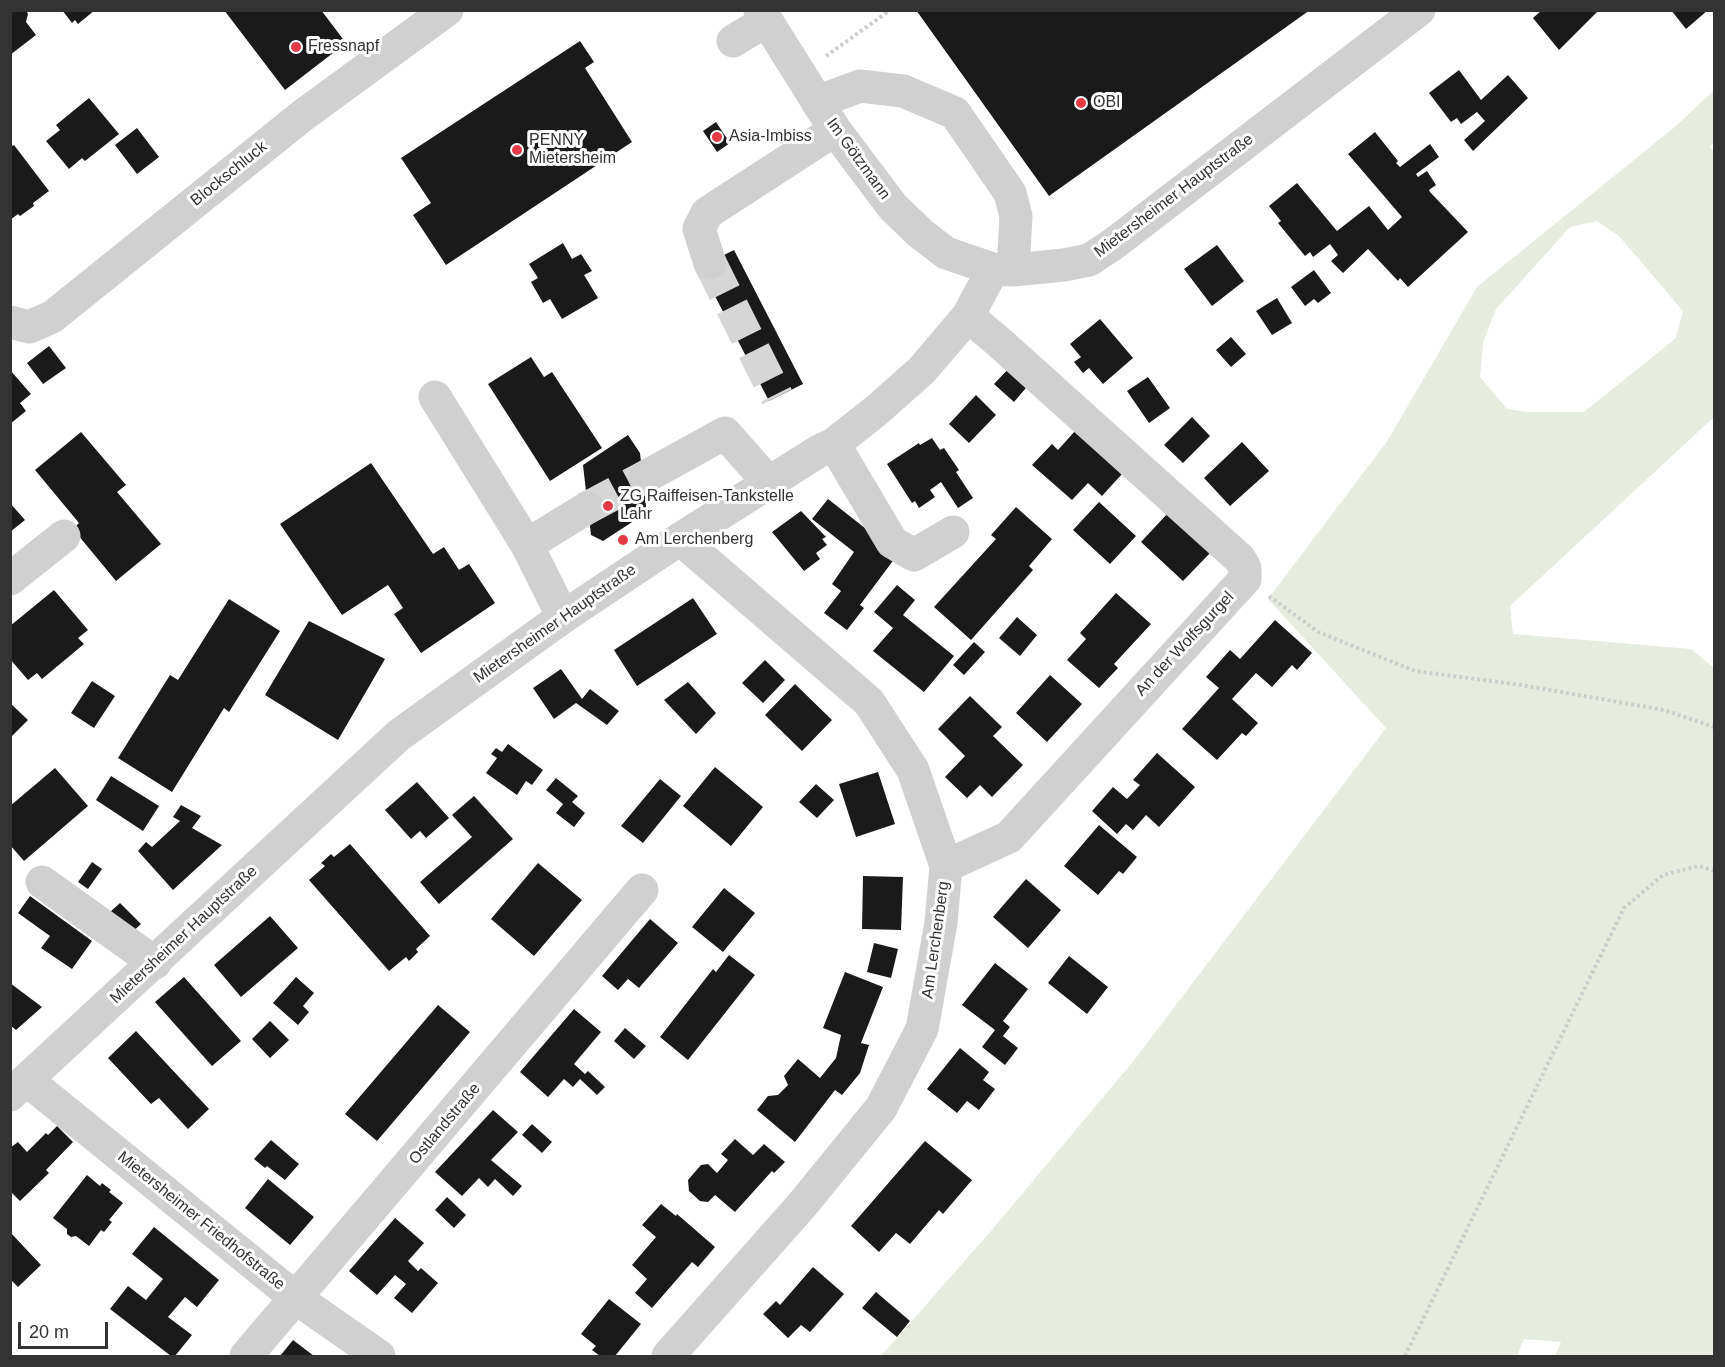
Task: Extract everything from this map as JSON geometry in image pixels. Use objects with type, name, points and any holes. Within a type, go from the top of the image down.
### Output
[{"type":"street","name":"Blockschluck","points":[[10,322],[29,327],[52,317],[302,116],[447,10]]},
{"type":"street","name":"Mietersheimer Hauptstraße","points":[[19,1088],[399,735],[563,616],[680,539],[819,451],[834,444],[922,370],[968,316],[1003,269],[1064,266],[1089,260],[1112,245],[1419,10]]},
{"type":"street","points":[[733,41],[763,16]]},
{"type":"street","name":"Im Götzmann","points":[[763,16],[835,130],[893,207],[946,254],[1003,269]]},
{"type":"street","points":[[817,102],[860,86],[903,91],[955,113],[1010,192],[1016,216],[1003,269]]},
{"type":"street","points":[[710,263],[699,229],[707,213],[835,130]]},
{"type":"street","name":"An der Wolfsgurgel","points":[[946,866],[1008,837],[1245,579],[1245,568],[1240,559],[968,316]]},
{"type":"street","points":[[435,397],[527,545],[563,616]]},
{"type":"street","points":[[652,465],[725,433],[769,483]]},
{"type":"street","points":[[834,444],[892,542],[914,555],[953,532]]},
{"type":"street","points":[[527,545],[582,502]]},
{"type":"street","points":[[10,579],[64,536]]},
{"type":"street","name":"Am Lerchenberg","points":[[668,1356],[802,1205],[881,1108],[922,1029],[941,923],[946,866],[913,770],[869,702],[680,539]]},
{"type":"street","points":[[42,882],[154,963]]},
{"type":"street","name":"Ostlandstraße","points":[[246,1356],[297,1299],[642,890]]},
{"type":"street","name":"Mietersheimer Friedhofstraße","points":[[19,1088],[297,1299],[379,1356]]},
{"type":"path","points":[[818,48],[824,58],[886,13],[884,10]]},
{"type":"path","points":[[1245,579],[1318,632],[1415,670],[1521,685],[1664,710],[1714,727]]},
{"type":"path","points":[[1405,1356],[1624,908],[1663,875],[1699,866],[1714,871]]},
{"type":"shaded area","points":[[1714,90],[1714,142],[1710,147],[1714,153],[1714,417],[1510,606],[1513,634],[1691,649],[1714,668],[1714,1356],[1555,1356],[1561,1342],[1524,1339],[1517,1356],[881,1356],[992,1230],[1135,1059],[1386,728],[1268,599],[1388,440],[1477,287],[1676,126]],"holes":[[[1597,221],[1619,236],[1683,311],[1676,338],[1584,412],[1526,412],[1507,409],[1480,377],[1483,343],[1496,309],[1570,227]]]},
{"type":"building","points":[[10,10],[26,10],[28,14],[26,22],[36,35],[10,55]]},
{"type":"building","points":[[62,10],[95,10],[78,24],[75,20],[72,23]]},
{"type":"building","name":"Fressnapf","points":[[224,10],[321,10],[346,43],[285,90]]},
{"type":"building","name":"OBI","points":[[916,10],[1310,10],[1049,196]]},
{"type":"building","points":[[1542,10],[1599,10],[1559,50],[1533,18]]},
{"type":"building","points":[[1671,10],[1708,10],[1686,29]]},
{"type":"building","name":"PENNY Mietersheim","points":[[580,41],[594,62],[585,68],[632,142],[446,265],[413,215],[431,203],[401,158]]},
{"type":"building","points":[[1459,70],[1481,100],[1508,75],[1528,98],[1473,151],[1464,140],[1485,121],[1477,112],[1461,124],[1457,118],[1451,122],[1429,93]]},
{"type":"building","points":[[89,98],[119,134],[85,161],[82,158],[69,169],[46,141],[60,130],[56,125]]},
{"type":"building","name":"Asia-Imbiss","points":[[716,122],[730,143],[717,152],[703,131]]},
{"type":"building","points":[[137,128],[159,157],[137,174],[115,145]]},
{"type":"building","points":[[1375,132],[1398,161],[1396,163],[1400,167],[1430,144],[1439,157],[1416,174],[1418,177],[1427,171],[1436,185],[1429,190],[1430,192],[1468,232],[1408,287],[1400,278],[1398,281],[1368,249],[1343,273],[1331,261],[1338,255],[1330,244],[1313,257],[1310,252],[1305,256],[1278,223],[1281,221],[1269,206],[1297,183],[1337,231],[1369,206],[1388,230],[1402,217],[1348,154]]},
{"type":"building","points":[[14,145],[49,191],[33,203],[34,206],[10,220],[10,147]]},
{"type":"building","points":[[563,243],[572,259],[581,254],[592,271],[584,275],[598,298],[562,319],[550,299],[543,303],[531,282],[538,278],[529,264]]},
{"type":"building","points":[[1217,245],[1244,281],[1212,306],[1184,269]]},
{"type":"building","points":[[734,250],[803,384],[769,401],[700,267]]},
{"type":"building","points":[[1314,270],[1331,293],[1318,303],[1314,299],[1305,306],[1291,287]]},
{"type":"building","points":[[1277,298],[1292,323],[1272,335],[1256,311]]},
{"type":"building","points":[[1100,319],[1133,358],[1103,384],[1089,368],[1083,373],[1074,362],[1081,357],[1070,344]]},
{"type":"building","points":[[1231,337],[1246,354],[1231,367],[1216,350]]},
{"type":"building","points":[[49,346],[66,368],[43,384],[27,363]]},
{"type":"building","points":[[531,357],[544,377],[552,372],[602,448],[550,481],[488,384]]},
{"type":"building","points":[[1012,365],[1031,382],[1014,402],[994,384]]},
{"type":"building","points":[[10,370],[31,394],[20,403],[26,411],[10,424]]},
{"type":"building","points":[[1148,377],[1170,408],[1149,423],[1127,391]]},
{"type":"building","points":[[976,395],[996,415],[969,443],[949,424]]},
{"type":"building","points":[[1192,417],[1210,436],[1183,463],[1164,445]]},
{"type":"building","points":[[1075,431],[1122,474],[1102,496],[1088,483],[1072,500],[1032,465],[1052,444],[1058,450]]},
{"type":"building","points":[[81,432],[126,485],[117,492],[161,544],[116,581],[73,529],[79,523],[35,470]]},
{"type":"building","points":[[628,435],[640,453],[646,506],[643,515],[603,541],[591,535],[583,465]]},
{"type":"building","points":[[932,438],[940,450],[944,448],[959,470],[956,472],[973,498],[958,508],[941,482],[930,490],[935,497],[919,508],[915,501],[912,503],[887,464],[919,443],[920,445]]},
{"type":"building","points":[[1242,442],[1269,471],[1230,506],[1204,478]]},
{"type":"building","points":[[371,463],[433,554],[444,547],[459,570],[469,564],[495,603],[421,653],[394,614],[403,608],[388,585],[342,615],[280,524]]},
{"type":"building","points":[[828,499],[898,554],[860,605],[864,608],[847,630],[824,613],[841,591],[832,584],[854,552],[812,519]]},
{"type":"building","points":[[1099,502],[1136,536],[1110,564],[1073,530]]},
{"type":"building","points":[[10,503],[25,520],[10,532]]},
{"type":"building","points":[[1016,507],[1052,539],[1029,566],[1033,570],[971,640],[934,607],[996,539],[991,535]]},
{"type":"building","points":[[801,511],[826,537],[822,539],[827,545],[816,553],[820,559],[804,571],[772,532]]},
{"type":"building","points":[[1168,513],[1210,553],[1183,581],[1141,542]]},
{"type":"building","points":[[897,585],[915,600],[903,615],[954,656],[924,692],[873,651],[893,628],[874,612]]},
{"type":"building","points":[[54,590],[88,630],[78,638],[84,644],[42,679],[37,673],[28,680],[10,659],[10,626]]},
{"type":"building","points":[[1116,593],[1151,624],[1114,664],[1118,668],[1099,688],[1067,660],[1086,639],[1080,633]]},
{"type":"building","points":[[693,598],[717,634],[637,686],[614,650]]},
{"type":"building","points":[[229,599],[280,631],[229,712],[224,708],[172,792],[118,758],[170,675],[178,680]]},
{"type":"building","points":[[1017,617],[1037,635],[1020,656],[999,638]]},
{"type":"building","points":[[1275,620],[1312,653],[1297,670],[1292,665],[1272,687],[1256,673],[1232,699],[1258,723],[1246,736],[1242,733],[1217,760],[1182,729],[1219,688],[1206,677],[1230,650],[1240,659]]},
{"type":"building","points":[[309,621],[385,659],[338,740],[265,695]]},
{"type":"building","points":[[974,642],[985,652],[964,675],[953,665]]},
{"type":"building","points":[[765,660],[785,680],[763,703],[742,683]]},
{"type":"building","points":[[561,669],[582,699],[590,689],[619,711],[607,725],[576,703],[554,719],[533,688]]},
{"type":"building","points":[[1050,675],[1082,704],[1047,742],[1016,713]]},
{"type":"building","points":[[92,681],[115,696],[94,728],[71,713]]},
{"type":"building","points":[[688,682],[716,713],[696,734],[664,700]]},
{"type":"building","points":[[795,684],[832,720],[802,751],[765,715]]},
{"type":"building","points":[[970,696],[1002,727],[993,736],[1023,765],[992,797],[980,785],[967,798],[945,777],[965,756],[938,729]]},
{"type":"building","points":[[10,703],[28,720],[10,738]]},
{"type":"building","points":[[508,744],[543,770],[532,785],[526,781],[517,795],[486,773],[497,758],[491,754],[496,748],[502,752]]},
{"type":"building","points":[[1157,753],[1195,787],[1159,827],[1146,815],[1133,830],[1126,824],[1117,834],[1092,811],[1113,787],[1127,799],[1140,785],[1133,780]]},
{"type":"building","points":[[715,767],[763,807],[731,846],[683,806]]},
{"type":"building","points":[[55,768],[88,806],[24,861],[10,845],[10,806]]},
{"type":"building","points":[[878,772],[895,824],[856,837],[839,784]]},
{"type":"building","points":[[111,776],[159,806],[143,831],[96,800]]},
{"type":"building","points":[[556,778],[578,796],[572,802],[585,813],[574,827],[556,813],[563,804],[546,790]]},
{"type":"building","points":[[660,779],[681,796],[643,843],[621,826]]},
{"type":"building","points":[[417,782],[449,818],[426,838],[420,831],[411,839],[385,810]]},
{"type":"building","points":[[816,784],[834,800],[817,818],[799,802]]},
{"type":"building","points":[[474,796],[513,839],[439,904],[420,882],[472,837],[452,815]]},
{"type":"building","points":[[181,805],[201,816],[192,828],[222,845],[173,890],[138,851],[146,842],[152,847],[180,821],[173,817]]},
{"type":"building","points":[[1099,825],[1137,857],[1123,874],[1119,871],[1098,895],[1064,866]]},
{"type":"building","points":[[350,844],[430,936],[416,949],[418,952],[409,961],[406,957],[389,971],[309,880],[325,866],[321,863],[331,854],[334,857]]},
{"type":"building","points":[[92,862],[102,869],[88,889],[78,882]]},
{"type":"building","points":[[538,863],[582,900],[534,956],[491,919]]},
{"type":"building","points":[[863,876],[903,877],[901,930],[862,929]]},
{"type":"building","points":[[1026,879],[1061,910],[1028,948],[993,917]]},
{"type":"building","points":[[724,888],[755,913],[723,952],[692,927]]},
{"type":"building","points":[[30,896],[92,941],[72,969],[41,948],[50,936],[18,913]]},
{"type":"building","points":[[120,903],[141,924],[130,934],[109,913]]},
{"type":"building","points":[[270,916],[298,948],[241,997],[214,965]]},
{"type":"building","points":[[650,919],[678,943],[639,988],[628,979],[618,990],[602,976]]},
{"type":"building","points":[[874,943],[898,949],[891,978],[867,972]]},
{"type":"building","points":[[729,955],[755,975],[688,1060],[660,1037],[713,969],[716,972]]},
{"type":"building","points":[[1069,956],[1108,987],[1087,1014],[1048,983]]},
{"type":"building","points":[[995,963],[1028,989],[1003,1021],[1010,1027],[1003,1036],[1018,1048],[1005,1065],[982,1047],[995,1030],[962,1005]]},
{"type":"building","points":[[845,972],[883,987],[861,1043],[869,1045],[860,1073],[842,1095],[835,1090],[795,1142],[757,1110],[768,1096],[778,1095],[788,1085],[784,1076],[798,1059],[820,1078],[836,1058],[841,1035],[823,1028]]},
{"type":"building","points":[[184,977],[241,1041],[212,1066],[155,1002]]},
{"type":"building","points":[[296,977],[314,993],[303,1006],[309,1012],[298,1025],[273,1003]]},
{"type":"building","points":[[10,983],[42,1007],[16,1030],[10,1025]]},
{"type":"building","points":[[438,1005],[470,1032],[377,1141],[345,1114]]},
{"type":"building","points":[[574,1009],[601,1032],[574,1064],[585,1074],[588,1071],[605,1087],[597,1095],[580,1079],[573,1087],[564,1079],[548,1097],[520,1072]]},
{"type":"building","points":[[270,1021],[289,1040],[270,1058],[252,1039]]},
{"type":"building","points":[[625,1028],[646,1046],[634,1059],[614,1041]]},
{"type":"building","points":[[136,1031],[209,1109],[188,1129],[159,1098],[151,1104],[108,1058]]},
{"type":"building","points":[[960,1048],[989,1072],[983,1080],[995,1089],[979,1110],[967,1101],[957,1113],[927,1089]]},
{"type":"building","points":[[493,1110],[518,1132],[491,1160],[522,1186],[513,1196],[495,1179],[488,1187],[479,1178],[462,1196],[435,1172]]},
{"type":"building","points":[[532,1124],[552,1142],[542,1153],[522,1135]]},
{"type":"building","points":[[57,1126],[73,1142],[46,1170],[49,1173],[20,1201],[10,1191],[10,1148],[18,1142],[27,1152],[46,1133],[48,1135]]},
{"type":"building","points":[[735,1139],[753,1155],[764,1144],[785,1162],[774,1173],[772,1171],[735,1212],[715,1195],[708,1202],[700,1201],[689,1191],[688,1180],[701,1165],[708,1164],[717,1173],[728,1160],[721,1154]]},
{"type":"building","points":[[271,1140],[299,1164],[285,1180],[254,1159]]},
{"type":"building","points":[[925,1141],[972,1180],[943,1214],[939,1210],[910,1244],[896,1233],[879,1252],[851,1226]]},
{"type":"building","points":[[87,1175],[100,1186],[102,1183],[111,1190],[109,1192],[123,1203],[109,1220],[112,1222],[104,1232],[101,1230],[89,1246],[76,1236],[71,1237],[67,1234],[67,1229],[53,1218]]},
{"type":"building","points":[[268,1179],[314,1217],[290,1245],[245,1208]]},
{"type":"building","points":[[447,1197],[466,1215],[454,1228],[435,1210]]},
{"type":"building","points":[[661,1204],[676,1216],[677,1214],[715,1247],[698,1267],[692,1262],[652,1308],[635,1293],[647,1279],[632,1265],[656,1237],[642,1225]]},
{"type":"building","points":[[395,1218],[424,1243],[408,1261],[418,1271],[421,1268],[438,1283],[412,1313],[394,1298],[406,1284],[395,1275],[377,1295],[349,1271]]},
{"type":"building","points":[[154,1227],[219,1280],[197,1307],[185,1297],[168,1317],[192,1335],[175,1356],[171,1356],[110,1309],[128,1286],[146,1300],[163,1279],[132,1254]]},
{"type":"building","points":[[10,1232],[41,1265],[18,1287],[10,1279]]},
{"type":"building","points":[[813,1267],[844,1294],[810,1332],[801,1325],[788,1338],[763,1314],[776,1301],[780,1305]]},
{"type":"building","points":[[876,1292],[910,1321],[897,1337],[862,1308]]},
{"type":"building","points":[[609,1299],[641,1324],[615,1356],[600,1356],[592,1350],[596,1346],[581,1334]]},
{"type":"building","points":[[293,1340],[314,1356],[280,1356]]},
{"type":"tunnel","points":[[710,263],[777,397]]},
{"type":"tunnel","points":[[587,508],[645,477]]},
{"type":"place","name":"Fressnapf","points":[[296,47]]},
{"type":"place","name":"OBI","points":[[1081,103]]},
{"type":"place","name":"Asia-Imbiss","points":[[717,137]]},
{"type":"place","name":"PENNY Mietersheim","points":[[517,150]]},
{"type":"place","name":"ZG Raiffeisen-Tankstelle Lahr","points":[[608,506]]},
{"type":"place","name":"Am Lerchenberg","points":[[623,540]]}]
